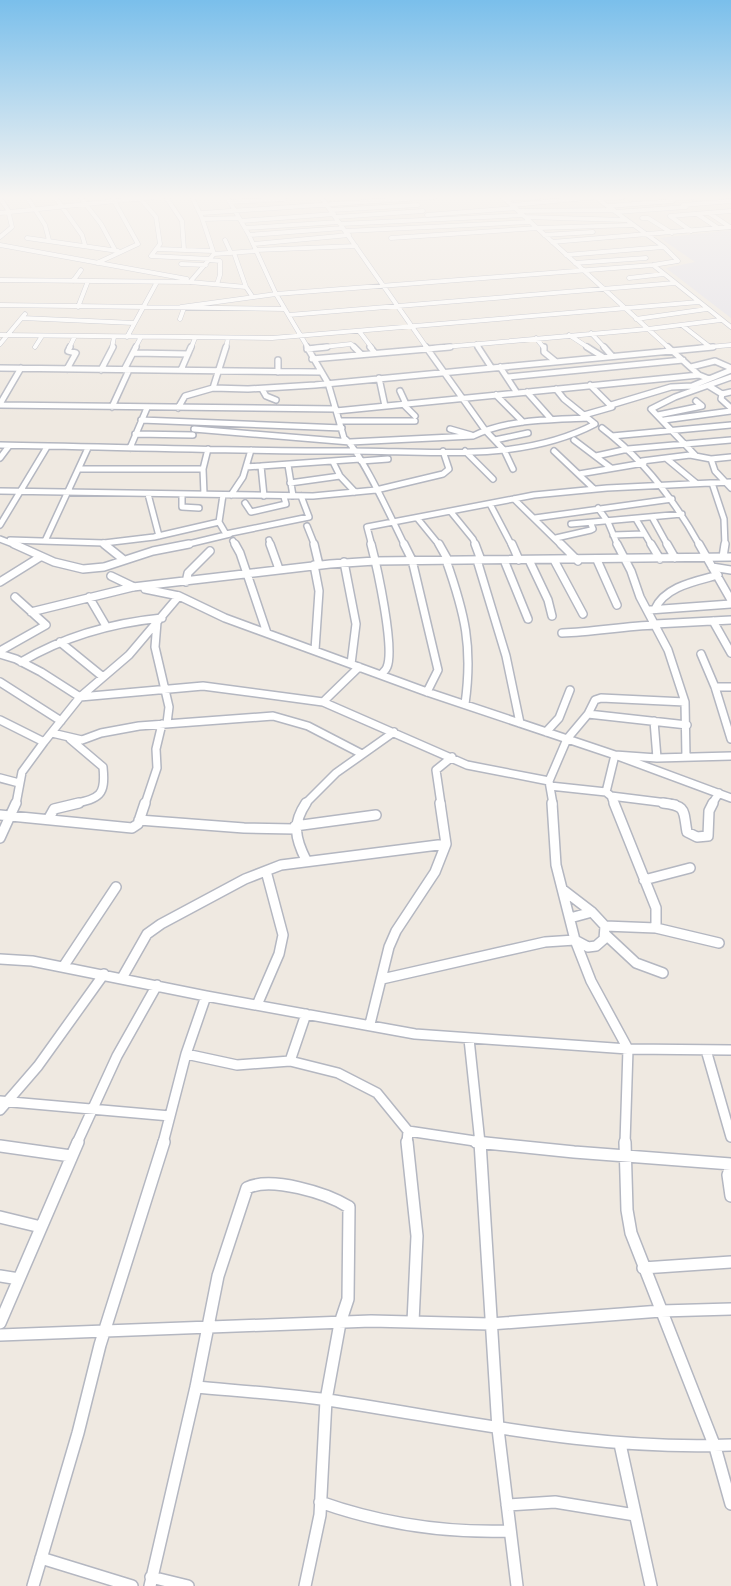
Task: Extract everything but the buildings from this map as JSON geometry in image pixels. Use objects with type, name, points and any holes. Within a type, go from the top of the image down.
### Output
[{"type":"street","points":[[73,281],[80,271]]},
{"type":"street","points":[[139,271],[192,281],[246,287]]},
{"type":"street","points":[[0,280],[192,281],[201,271]]},
{"type":"street","points":[[217,284],[220,271]]},
{"type":"street","points":[[239,271],[252,296]]},
{"type":"street","points":[[265,271],[312,359],[328,383],[341,421],[344,438],[350,441],[361,460],[412,560],[438,670],[427,692]]},
{"type":"street","points":[[374,271],[430,348],[485,430],[504,450],[513,469]]},
{"type":"street","points":[[183,307],[252,296],[571,271]]},
{"type":"street","points":[[585,271],[602,289],[699,375],[709,379]]},
{"type":"street","points":[[660,271],[731,327]]},
{"type":"street","points":[[629,278],[664,274]]},
{"type":"street","points":[[78,307],[88,281]]},
{"type":"street","points":[[127,337],[157,282]]},
{"type":"street","points":[[289,315],[675,283]]},
{"type":"street","points":[[0,335],[195,338],[300,336],[699,302]]},
{"type":"street","points":[[0,305],[285,309]]},
{"type":"street","points":[[0,344],[31,306]]},
{"type":"street","points":[[180,319],[183,307]]},
{"type":"street","points":[[206,318],[210,309]]},
{"type":"street","points":[[636,319],[707,309]]},
{"type":"street","points":[[22,318],[134,323]]},
{"type":"street","points":[[312,359],[683,326],[721,320]]},
{"type":"street","points":[[683,326],[710,347]]},
{"type":"street","points":[[359,331],[375,353]]},
{"type":"street","points":[[591,333],[612,356]]},
{"type":"street","points":[[569,335],[603,357]]},
{"type":"street","points":[[35,347],[42,336]]},
{"type":"street","points":[[67,369],[76,353],[68,351],[75,336]]},
{"type":"street","points":[[101,370],[112,347],[114,337]]},
{"type":"street","points":[[112,407],[141,337]]},
{"type":"street","points":[[181,370],[195,338]]},
{"type":"street","points":[[213,388],[228,338]]},
{"type":"street","points":[[536,338],[544,347],[544,352],[555,362]]},
{"type":"street","points":[[307,349],[351,344],[362,354]]},
{"type":"street","points":[[476,344],[490,368]]},
{"type":"street","points":[[178,408],[185,396],[213,388],[262,389],[731,345]]},
{"type":"street","points":[[134,353],[188,354]]},
{"type":"street","points":[[278,360],[278,372]]},
{"type":"street","points":[[507,377],[683,360]]},
{"type":"street","points":[[691,367],[716,362],[731,369]]},
{"type":"street","points":[[500,367],[517,393]]},
{"type":"street","points":[[0,368],[321,372]]},
{"type":"street","points":[[21,368],[0,404],[336,410],[699,375]]},
{"type":"street","points":[[135,434],[193,432],[350,441],[472,436],[485,430],[523,422],[586,416],[612,407],[611,405],[679,386],[692,386],[731,369]]},
{"type":"street","points":[[0,445],[208,450],[504,450],[539,445],[595,424],[550,382],[545,374]]},
{"type":"street","points":[[696,456],[697,454],[682,444],[673,430],[652,409],[731,377]]},
{"type":"street","points":[[379,378],[385,406]]},
{"type":"street","points":[[668,378],[679,386]]},
{"type":"street","points":[[590,386],[611,405]]},
{"type":"street","points":[[710,386],[722,394],[731,392]]},
{"type":"street","points":[[262,389],[266,396],[276,400]]},
{"type":"street","points":[[341,421],[415,418],[405,404],[400,391]]},
{"type":"street","points":[[527,392],[551,419]]},
{"type":"street","points":[[722,394],[722,399],[731,410]]},
{"type":"street","points":[[496,395],[523,422]]},
{"type":"street","points":[[658,414],[702,406],[696,401]]},
{"type":"street","points":[[130,448],[147,408]]},
{"type":"street","points":[[186,449],[200,408]]},
{"type":"street","points":[[664,420],[731,410]]},
{"type":"street","points":[[141,420],[342,428]]},
{"type":"street","points":[[612,436],[731,425]]},
{"type":"street","points":[[602,428],[643,462],[663,485],[729,592],[731,600]]},
{"type":"street","points":[[450,429],[463,431],[472,436]]},
{"type":"street","points":[[495,440],[528,433]]},
{"type":"street","points":[[574,440],[611,468]]},
{"type":"street","points":[[596,456],[628,449],[731,440]]},
{"type":"street","points":[[0,458],[9,446]]},
{"type":"street","points":[[0,525],[47,447]]},
{"type":"street","points":[[45,541],[88,448]]},
{"type":"street","points":[[204,494],[203,469],[208,450]]},
{"type":"street","points":[[231,495],[246,467],[251,450]]},
{"type":"street","points":[[0,491],[284,497],[355,492],[415,482],[448,471],[443,451]]},
{"type":"street","points":[[465,451],[493,479]]},
{"type":"street","points":[[554,451],[593,488]]},
{"type":"street","points":[[579,474],[667,459],[696,456],[711,459],[731,457]]},
{"type":"street","points":[[246,467],[388,459]]},
{"type":"street","points":[[667,459],[696,483]]},
{"type":"street","points":[[711,459],[715,471],[729,479],[731,488]]},
{"type":"street","points":[[333,462],[340,476],[355,492]]},
{"type":"street","points":[[288,465],[293,496]]},
{"type":"street","points":[[261,466],[264,496]]},
{"type":"street","points":[[79,469],[203,469]]},
{"type":"street","points":[[290,483],[340,476]]},
{"type":"street","points":[[381,675],[387,667],[389,648],[382,602],[383,590],[365,528],[514,499],[593,488],[711,483],[729,479]]},
{"type":"street","points":[[32,612],[134,587],[344,562],[578,561],[727,557],[729,539],[726,522],[711,483]]},
{"type":"street","points":[[148,494],[159,550]]},
{"type":"street","points":[[182,494],[182,507],[199,508]]},
{"type":"street","points":[[223,495],[219,522],[223,533],[230,534]]},
{"type":"street","points":[[3,539],[40,557],[81,569],[94,569],[159,550],[212,541],[230,534],[309,517],[301,496]]},
{"type":"street","points":[[246,503],[251,512],[257,513],[286,504],[284,497]]},
{"type":"street","points":[[514,499],[578,561]]},
{"type":"street","points":[[535,518],[598,507],[672,499]]},
{"type":"street","points":[[490,504],[506,526],[506,532],[519,560]]},
{"type":"street","points":[[598,507],[608,522],[631,571],[640,597],[652,610],[668,650],[685,702],[686,757]]},
{"type":"street","points":[[452,512],[473,539],[507,656],[520,723]]},
{"type":"street","points":[[571,524],[682,514]]},
{"type":"street","points":[[652,517],[675,558]]},
{"type":"street","points":[[418,519],[442,548],[470,638],[470,671],[465,704]]},
{"type":"street","points":[[636,519],[660,559]]},
{"type":"street","points":[[3,539],[103,543],[156,537],[219,522]]},
{"type":"street","points":[[556,538],[592,529],[591,524]]},
{"type":"street","points":[[307,526],[314,542],[320,591],[315,650]]},
{"type":"street","points":[[613,535],[644,534]]},
{"type":"street","points":[[269,540],[279,569]]},
{"type":"street","points":[[233,541],[238,549],[267,633]]},
{"type":"street","points":[[103,543],[124,560]]},
{"type":"street","points":[[186,582],[188,573],[210,551]]},
{"type":"street","points":[[0,582],[40,557]]},
{"type":"street","points":[[504,560],[528,619]]},
{"type":"street","points":[[529,560],[548,600],[552,616]]},
{"type":"street","points":[[554,560],[584,614]]},
{"type":"street","points":[[597,560],[617,605]]},
{"type":"street","points":[[322,702],[355,665],[356,624],[344,562]]},
{"type":"street","points":[[712,567],[731,570]]},
{"type":"street","points":[[652,610],[658,599],[667,593],[717,575]]},
{"type":"street","points":[[111,576],[134,587],[180,596],[225,618],[427,692],[615,755],[731,798]]},
{"type":"street","points":[[0,838],[16,804],[22,772],[44,742],[80,697],[129,655],[180,596]]},
{"type":"street","points":[[0,653],[46,625],[15,597]]},
{"type":"street","points":[[89,597],[106,626]]},
{"type":"street","points":[[652,610],[731,604]]},
{"type":"street","points":[[21,662],[60,642],[106,626],[160,620]]},
{"type":"street","points":[[0,815],[49,818],[126,829],[138,824],[158,768],[156,749],[169,707],[155,647],[160,620]]},
{"type":"street","points":[[562,633],[731,620]]},
{"type":"street","points":[[713,621],[731,653]]},
{"type":"street","points":[[60,642],[103,677]]},
{"type":"street","points":[[0,653],[21,662],[80,697],[203,686],[226,687],[322,702],[467,765],[550,784],[680,806],[683,808],[687,832],[690,835],[708,836],[710,830],[707,811],[719,793]]},
{"type":"street","points":[[701,654],[716,687],[731,739]]},
{"type":"street","points":[[0,682],[61,721]]},
{"type":"street","points":[[716,687],[731,687]]},
{"type":"street","points":[[546,732],[559,718],[570,690]]},
{"type":"street","points":[[685,702],[602,698],[596,700],[588,714],[567,739],[550,784],[555,821],[556,865],[575,940],[591,981],[628,1049],[625,1157],[627,1210],[643,1268],[715,1447],[731,1504]]},
{"type":"street","points":[[588,714],[687,724]]},
{"type":"street","points":[[52,733],[82,740],[101,733],[164,723],[190,723],[258,715],[286,717],[312,727],[362,754]]},
{"type":"street","points":[[0,720],[44,742]]},
{"type":"street","points":[[654,720],[657,758]]},
{"type":"street","points":[[306,860],[299,846],[295,827],[302,808],[315,792],[362,754],[394,732]]},
{"type":"street","points":[[49,818],[54,809],[94,799],[103,792],[105,787],[104,767],[70,739]]},
{"type":"street","points":[[615,755],[657,758],[731,756]]},
{"type":"street","points":[[615,755],[609,794],[656,908],[656,928]]},
{"type":"street","points":[[370,1024],[389,947],[396,931],[435,872],[446,844],[436,770],[452,757]]},
{"type":"street","points":[[0,778],[19,783]]},
{"type":"street","points":[[139,820],[244,828],[295,827],[376,815]]},
{"type":"street","points":[[122,978],[147,934],[161,924],[266,871],[306,860],[446,844]]},
{"type":"street","points":[[644,880],[690,868]]},
{"type":"street","points":[[257,1005],[279,954],[283,935],[266,871]]},
{"type":"street","points":[[63,967],[116,887]]},
{"type":"street","points":[[561,888],[592,912],[605,930],[636,963],[663,973]]},
{"type":"street","points":[[570,918],[592,912]]},
{"type":"street","points":[[605,930],[656,928],[719,943]]},
{"type":"street","points":[[382,979],[545,942],[575,940],[588,946],[596,946],[605,930]]},
{"type":"street","points":[[0,959],[32,961],[104,974],[207,996],[415,1034],[628,1049],[731,1050]]},
{"type":"street","points":[[2,1104],[38,1066],[104,974]]},
{"type":"street","points":[[0,1323],[92,1109],[117,1056],[157,985]]},
{"type":"street","points":[[33,1586],[163,1145],[186,1054],[207,996]]},
{"type":"street","points":[[290,1061],[306,1014]]},
{"type":"street","points":[[469,1039],[480,1144],[498,1429],[517,1586]]},
{"type":"street","points":[[706,1050],[731,1137]]},
{"type":"street","points":[[186,1054],[237,1065],[290,1061],[338,1073],[377,1093],[408,1131],[480,1144],[731,1165],[728,1175],[731,1196]]},
{"type":"street","points":[[2,1104],[170,1116]]},
{"type":"street","points":[[408,1131],[406,1149],[417,1281],[413,1322]]},
{"type":"street","points":[[0,1146],[71,1156]]},
{"type":"street","points":[[188,1586],[150,1582],[196,1387],[218,1276],[246,1188],[264,1183],[327,1197],[349,1207],[349,1291],[340,1323],[326,1400],[320,1502],[315,1546],[305,1586]]},
{"type":"street","points":[[0,1218],[41,1227]]},
{"type":"street","points":[[643,1268],[731,1262]]},
{"type":"street","points":[[0,1276],[19,1279]]},
{"type":"street","points":[[0,1335],[340,1323],[490,1324],[661,1311],[731,1309]]},
{"type":"street","points":[[196,1387],[326,1400],[498,1429],[620,1444],[715,1447],[731,1445]]},
{"type":"street","points":[[620,1444],[651,1586]]},
{"type":"street","points":[[507,1505],[532,1501],[556,1502],[635,1515]]},
{"type":"street","points":[[320,1502],[353,1514],[410,1528],[509,1531]]},
{"type":"street","points":[[41,1558],[132,1586]]},
{"type":"shaded area","points":[[670,271],[731,271],[731,318]]}]
